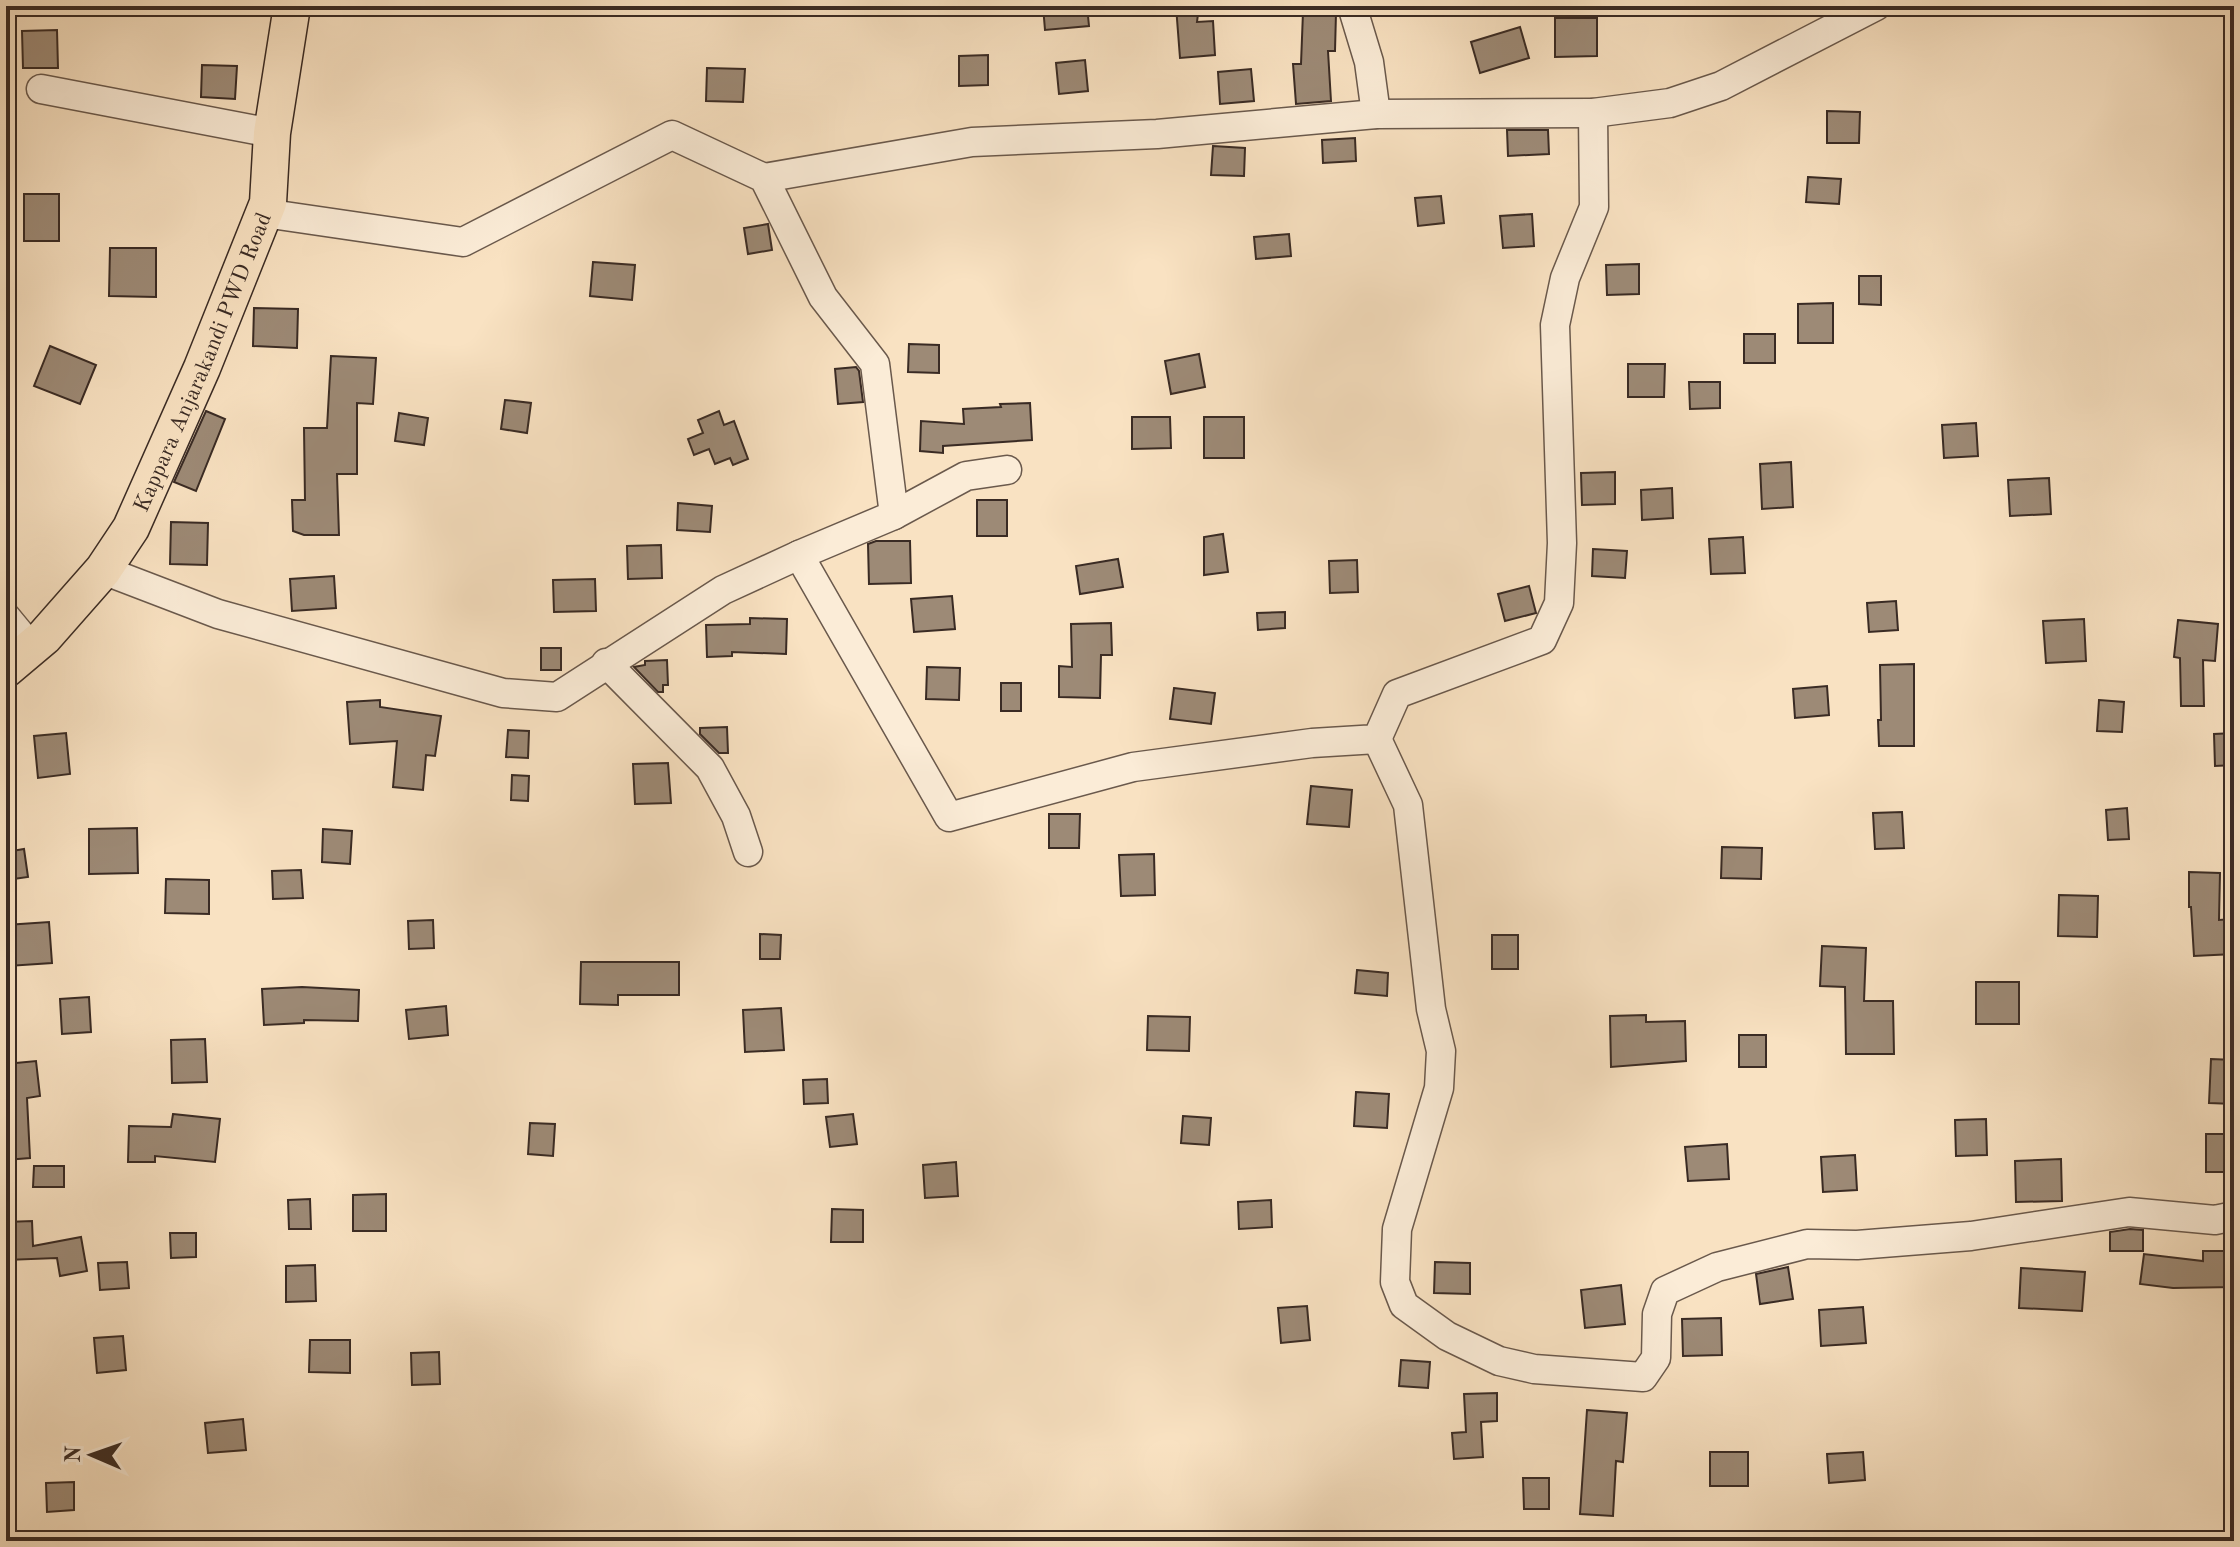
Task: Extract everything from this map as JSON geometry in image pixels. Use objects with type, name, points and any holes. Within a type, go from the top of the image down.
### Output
[{"type":"main road","name":"Kappara Anjarakandi PWD Road","points":[[6,669],[35,645],[103,570],[131,528],[202,368],[268,203],[272,133],[292,6]]},
{"type":"street","points":[[1352,6],[1369,62],[1376,114]]},
{"type":"street","points":[[264,213],[463,242],[672,135],[764,178],[972,142],[1157,134],[1376,114],[1593,113],[1670,103],[1721,86],[1876,6]]},
{"type":"street","points":[[41,89],[272,133]]},
{"type":"street","points":[[1593,113],[1594,207],[1565,278],[1555,325],[1562,543],[1559,603],[1542,640],[1397,694],[1377,739],[1408,805],[1431,1009],[1441,1051],[1439,1088],[1397,1229],[1395,1282],[1404,1305],[1447,1336],[1499,1361],[1534,1369],[1643,1377],[1656,1358],[1657,1314],[1665,1291],[1717,1267],[1807,1244],[1857,1245],[1971,1236],[2129,1212],[2215,1220],[2234,1216]]},
{"type":"street","points":[[764,178],[823,297],[875,364],[894,515]]},
{"type":"street","points":[[103,570],[218,614],[503,693],[557,697],[723,590],[894,515],[966,476],[1007,470]]},
{"type":"street","points":[[799,555],[826,608],[949,817],[1133,767],[1312,743],[1377,739]]},
{"type":"street","points":[[6,617],[25,640],[35,645]]},
{"type":"street","points":[[606,663],[710,768],[736,816],[748,852]]},
{"type":"building","points":[[1043,6],[1087,6],[1089,26],[1045,30]]},
{"type":"building","points":[[1176,6],[1199,6],[1197,22],[1213,21],[1215,55],[1180,58]]},
{"type":"building","points":[[1303,12],[1336,13],[1335,51],[1328,51],[1331,101],[1296,104],[1293,64],[1301,64]]},
{"type":"building","points":[[1555,18],[1597,18],[1597,56],[1555,57]]},
{"type":"building","points":[[1520,27],[1529,58],[1480,73],[1471,42]]},
{"type":"building","points":[[57,30],[58,68],[23,68],[22,31]]},
{"type":"building","points":[[988,55],[988,85],[959,86],[959,56]]},
{"type":"building","points":[[1085,60],[1088,91],[1059,94],[1056,63]]},
{"type":"building","points":[[202,65],[237,66],[235,99],[201,97]]},
{"type":"building","points":[[707,68],[745,69],[743,102],[706,101]]},
{"type":"building","points":[[1251,69],[1254,101],[1220,104],[1218,72]]},
{"type":"building","points":[[1827,111],[1860,112],[1859,143],[1827,143]]},
{"type":"building","points":[[1507,130],[1548,130],[1549,154],[1508,156]]},
{"type":"building","points":[[1355,138],[1356,161],[1323,163],[1322,140]]},
{"type":"building","points":[[1213,146],[1245,148],[1244,176],[1211,175]]},
{"type":"building","points":[[1808,177],[1841,179],[1839,204],[1806,202]]},
{"type":"building","points":[[24,194],[59,194],[59,241],[24,241]]},
{"type":"building","points":[[1441,196],[1444,223],[1418,226],[1415,198]]},
{"type":"building","points":[[1532,214],[1534,246],[1503,248],[1500,216]]},
{"type":"building","points":[[768,224],[772,250],[748,254],[744,228]]},
{"type":"building","points":[[1289,234],[1291,256],[1256,259],[1254,237]]},
{"type":"building","points":[[110,248],[156,248],[156,297],[109,296]]},
{"type":"building","points":[[593,262],[635,265],[632,300],[590,296]]},
{"type":"building","points":[[1639,264],[1639,294],[1607,295],[1606,265]]},
{"type":"building","points":[[1859,276],[1881,276],[1881,305],[1859,304]]},
{"type":"building","points":[[1833,303],[1833,343],[1798,343],[1798,304]]},
{"type":"building","points":[[254,308],[298,309],[297,348],[253,346]]},
{"type":"building","points":[[1744,334],[1775,334],[1775,363],[1744,363]]},
{"type":"building","points":[[909,344],[939,345],[939,373],[908,372]]},
{"type":"building","points":[[50,346],[96,365],[80,404],[34,386]]},
{"type":"building","points":[[1199,354],[1205,387],[1171,394],[1165,361]]},
{"type":"building","points":[[331,356],[376,358],[373,404],[357,403],[357,474],[337,474],[339,535],[304,535],[293,531],[292,500],[305,500],[304,428],[327,428]]},
{"type":"building","points":[[1628,364],[1665,364],[1664,397],[1628,397]]},
{"type":"building","points":[[856,367],[863,402],[838,404],[835,369]]},
{"type":"building","points":[[1689,382],[1720,382],[1720,408],[1690,409]]},
{"type":"building","points":[[505,400],[531,403],[527,433],[501,429]]},
{"type":"building","points":[[1030,403],[1032,440],[943,446],[943,453],[920,451],[921,421],[964,424],[963,409]]},
{"type":"building","points":[[206,411],[225,419],[196,491],[174,482]]},
{"type":"building","points":[[719,411],[724,425],[734,421],[748,459],[733,465],[730,458],[715,464],[709,449],[694,455],[688,439],[703,433],[698,420]]},
{"type":"building","points":[[399,413],[428,418],[424,445],[395,441]]},
{"type":"building","points":[[1132,417],[1170,417],[1171,448],[1132,449]]},
{"type":"building","points":[[1204,417],[1244,417],[1244,458],[1204,458]]},
{"type":"building","points":[[1976,423],[1978,456],[1944,458],[1942,425]]},
{"type":"building","points":[[1791,462],[1793,507],[1762,509],[1760,464]]},
{"type":"building","points":[[1615,472],[1615,504],[1582,505],[1581,473]]},
{"type":"building","points":[[2049,478],[2051,514],[2010,516],[2008,480]]},
{"type":"building","points":[[1672,488],[1673,518],[1642,520],[1641,490]]},
{"type":"building","points":[[977,500],[1007,500],[1007,536],[977,536]]},
{"type":"building","points":[[678,503],[712,506],[710,532],[677,530]]},
{"type":"building","points":[[171,522],[208,523],[207,565],[170,564]]},
{"type":"building","points":[[1223,534],[1228,572],[1204,575],[1204,537]]},
{"type":"building","points":[[1743,537],[1745,573],[1711,574],[1709,539]]},
{"type":"building","points":[[876,541],[910,541],[911,583],[869,584],[868,544]]},
{"type":"building","points":[[661,545],[662,578],[628,579],[627,546]]},
{"type":"building","points":[[1593,549],[1627,551],[1625,578],[1592,576]]},
{"type":"building","points":[[1118,559],[1123,587],[1080,594],[1076,566]]},
{"type":"building","points":[[1357,560],[1358,592],[1330,593],[1329,561]]},
{"type":"building","points":[[334,576],[336,608],[292,611],[290,579]]},
{"type":"building","points":[[595,579],[596,611],[554,612],[553,580]]},
{"type":"building","points":[[1529,586],[1536,613],[1505,621],[1498,594]]},
{"type":"building","points":[[952,596],[955,629],[914,632],[911,599]]},
{"type":"building","points":[[1896,601],[1898,630],[1869,632],[1867,603]]},
{"type":"building","points":[[1285,612],[1285,628],[1258,630],[1257,613]]},
{"type":"building","points":[[750,618],[787,619],[786,654],[732,652],[732,656],[707,657],[706,625],[750,624]]},
{"type":"building","points":[[2084,619],[2086,661],[2046,663],[2043,621]]},
{"type":"building","points":[[2178,620],[2218,624],[2215,661],[2203,660],[2204,706],[2181,706],[2180,658],[2174,657]]},
{"type":"building","points":[[1111,623],[1112,655],[1101,655],[1100,698],[1059,697],[1059,666],[1072,667],[1071,624]]},
{"type":"building","points":[[541,648],[561,648],[561,670],[541,670]]},
{"type":"building","points":[[667,660],[668,685],[663,685],[663,692],[658,692],[634,667],[645,665],[645,661]]},
{"type":"building","points":[[1914,664],[1914,746],[1879,746],[1880,665]]},
{"type":"building","points":[[927,667],[960,668],[959,700],[926,699]]},
{"type":"building","points":[[1001,683],[1021,683],[1021,711],[1001,711]]},
{"type":"building","points":[[1827,686],[1829,715],[1795,718],[1793,689]]},
{"type":"building","points":[[1174,688],[1215,693],[1211,724],[1170,719]]},
{"type":"building","points":[[380,700],[380,707],[441,716],[435,756],[426,755],[423,790],[393,787],[397,741],[350,744],[347,702]]},
{"type":"building","points":[[2099,700],[2124,702],[2122,732],[2097,731]]},
{"type":"building","points":[[727,727],[728,753],[719,753],[700,734],[700,728]]},
{"type":"building","points":[[508,730],[529,731],[528,758],[506,757]]},
{"type":"building","points":[[66,733],[70,774],[38,778],[34,736]]},
{"type":"building","points":[[2234,733],[2234,765],[2215,766],[2214,734]]},
{"type":"building","points":[[668,763],[671,803],[635,804],[633,764]]},
{"type":"building","points":[[512,775],[529,776],[528,801],[511,800]]},
{"type":"building","points":[[1311,786],[1352,790],[1349,827],[1307,824]]},
{"type":"building","points":[[2127,808],[2129,839],[2108,840],[2106,810]]},
{"type":"building","points":[[1902,812],[1904,848],[1875,849],[1873,813]]},
{"type":"building","points":[[1049,814],[1080,814],[1079,848],[1049,848]]},
{"type":"building","points":[[137,828],[138,873],[89,874],[89,829]]},
{"type":"building","points":[[323,829],[352,831],[350,864],[322,862]]},
{"type":"building","points":[[1722,847],[1762,848],[1761,879],[1721,878]]},
{"type":"building","points":[[24,849],[28,877],[6,880],[6,852]]},
{"type":"building","points":[[1154,854],[1155,895],[1121,896],[1119,855]]},
{"type":"building","points":[[301,870],[303,898],[273,899],[272,871]]},
{"type":"building","points":[[2189,872],[2220,873],[2219,920],[2232,919],[2234,954],[2194,956]]},
{"type":"building","points":[[166,879],[209,880],[209,914],[165,913]]},
{"type":"building","points":[[2059,895],[2098,896],[2097,937],[2058,936]]},
{"type":"building","points":[[433,920],[434,948],[409,949],[408,921]]},
{"type":"building","points":[[49,922],[52,963],[8,966],[6,925]]},
{"type":"building","points":[[760,934],[781,935],[780,959],[760,959]]},
{"type":"building","points":[[1492,935],[1518,935],[1518,969],[1492,969]]},
{"type":"building","points":[[1822,946],[1866,948],[1864,1001],[1893,1001],[1894,1054],[1846,1054],[1845,987],[1820,986]]},
{"type":"building","points":[[581,962],[679,962],[679,995],[618,995],[618,1005],[580,1004]]},
{"type":"building","points":[[1357,970],[1388,973],[1387,996],[1355,993]]},
{"type":"building","points":[[1976,982],[2019,982],[2019,1024],[1976,1024]]},
{"type":"building","points":[[302,987],[359,990],[358,1021],[304,1020],[304,1023],[264,1025],[262,989]]},
{"type":"building","points":[[89,997],[91,1032],[62,1034],[60,999]]},
{"type":"building","points":[[446,1006],[448,1035],[409,1039],[406,1010]]},
{"type":"building","points":[[781,1008],[784,1050],[745,1052],[743,1010]]},
{"type":"building","points":[[1646,1015],[1646,1022],[1685,1021],[1686,1061],[1611,1067],[1610,1016]]},
{"type":"building","points":[[1148,1016],[1190,1017],[1189,1051],[1147,1050]]},
{"type":"building","points":[[1739,1035],[1766,1035],[1766,1067],[1739,1067]]},
{"type":"building","points":[[205,1039],[207,1082],[172,1083],[171,1040]]},
{"type":"building","points":[[2211,1059],[2234,1060],[2234,1104],[2209,1103]]},
{"type":"building","points":[[36,1061],[40,1096],[27,1098],[30,1158],[6,1160],[6,1129],[9,1128],[6,1064]]},
{"type":"building","points":[[827,1079],[828,1103],[804,1104],[803,1080]]},
{"type":"building","points":[[1356,1092],[1389,1094],[1387,1128],[1354,1126]]},
{"type":"building","points":[[173,1114],[220,1119],[215,1162],[155,1156],[155,1162],[128,1162],[129,1126],[171,1127]]},
{"type":"building","points":[[853,1114],[857,1144],[830,1147],[826,1117]]},
{"type":"building","points":[[1183,1116],[1211,1118],[1209,1145],[1181,1143]]},
{"type":"building","points":[[1986,1119],[1987,1155],[1956,1156],[1955,1120]]},
{"type":"building","points":[[530,1123],[555,1124],[553,1156],[528,1154]]},
{"type":"building","points":[[2206,1134],[2234,1134],[2234,1172],[2206,1172]]},
{"type":"building","points":[[1727,1144],[1729,1179],[1688,1181],[1685,1147]]},
{"type":"building","points":[[1855,1155],[1857,1190],[1823,1192],[1821,1157]]},
{"type":"building","points":[[2061,1159],[2062,1201],[2016,1202],[2015,1161]]},
{"type":"building","points":[[956,1162],[958,1196],[925,1198],[923,1165]]},
{"type":"building","points":[[34,1166],[64,1166],[64,1187],[33,1187]]},
{"type":"building","points":[[386,1194],[386,1231],[353,1231],[353,1195]]},
{"type":"building","points":[[310,1199],[311,1229],[289,1229],[288,1200]]},
{"type":"building","points":[[1271,1200],[1272,1227],[1239,1229],[1238,1202]]},
{"type":"building","points":[[832,1209],[863,1210],[863,1242],[831,1242]]},
{"type":"building","points":[[32,1221],[33,1246],[81,1237],[87,1271],[60,1276],[57,1258],[6,1260],[6,1222]]},
{"type":"building","points":[[2143,1230],[2143,1251],[2110,1251],[2110,1232]]},
{"type":"building","points":[[170,1233],[196,1233],[196,1257],[171,1258]]},
{"type":"building","points":[[2203,1251],[2234,1251],[2234,1287],[2173,1288],[2140,1284],[2144,1254],[2203,1261]]},
{"type":"building","points":[[127,1262],[129,1288],[100,1290],[98,1263]]},
{"type":"building","points":[[1435,1262],[1470,1263],[1470,1294],[1434,1293]]},
{"type":"building","points":[[315,1265],[316,1301],[286,1302],[286,1266]]},
{"type":"building","points":[[1788,1267],[1793,1299],[1760,1304],[1756,1274]]},
{"type":"building","points":[[2021,1268],[2085,1272],[2082,1311],[2019,1308]]},
{"type":"building","points":[[1621,1285],[1625,1324],[1585,1328],[1581,1290]]},
{"type":"building","points":[[1307,1306],[1310,1340],[1281,1343],[1278,1308]]},
{"type":"building","points":[[1863,1307],[1866,1343],[1821,1346],[1819,1310]]},
{"type":"building","points":[[1721,1318],[1722,1355],[1683,1356],[1682,1319]]},
{"type":"building","points":[[123,1336],[126,1370],[97,1373],[94,1338]]},
{"type":"building","points":[[310,1340],[350,1340],[350,1373],[309,1372]]},
{"type":"building","points":[[439,1352],[440,1384],[412,1385],[411,1353]]},
{"type":"building","points":[[1401,1360],[1430,1362],[1428,1388],[1399,1386]]},
{"type":"building","points":[[1497,1393],[1497,1421],[1481,1422],[1483,1457],[1454,1459],[1452,1433],[1466,1432],[1464,1394]]},
{"type":"building","points":[[1587,1410],[1627,1413],[1623,1462],[1616,1461],[1613,1516],[1580,1514]]},
{"type":"building","points":[[243,1419],[246,1450],[208,1453],[205,1423]]},
{"type":"building","points":[[1710,1452],[1748,1452],[1748,1486],[1710,1486]]},
{"type":"building","points":[[1863,1452],[1865,1480],[1829,1483],[1827,1454]]},
{"type":"building","points":[[1523,1478],[1549,1478],[1549,1509],[1524,1509]]},
{"type":"building","points":[[74,1482],[74,1510],[47,1512],[46,1483]]}]
